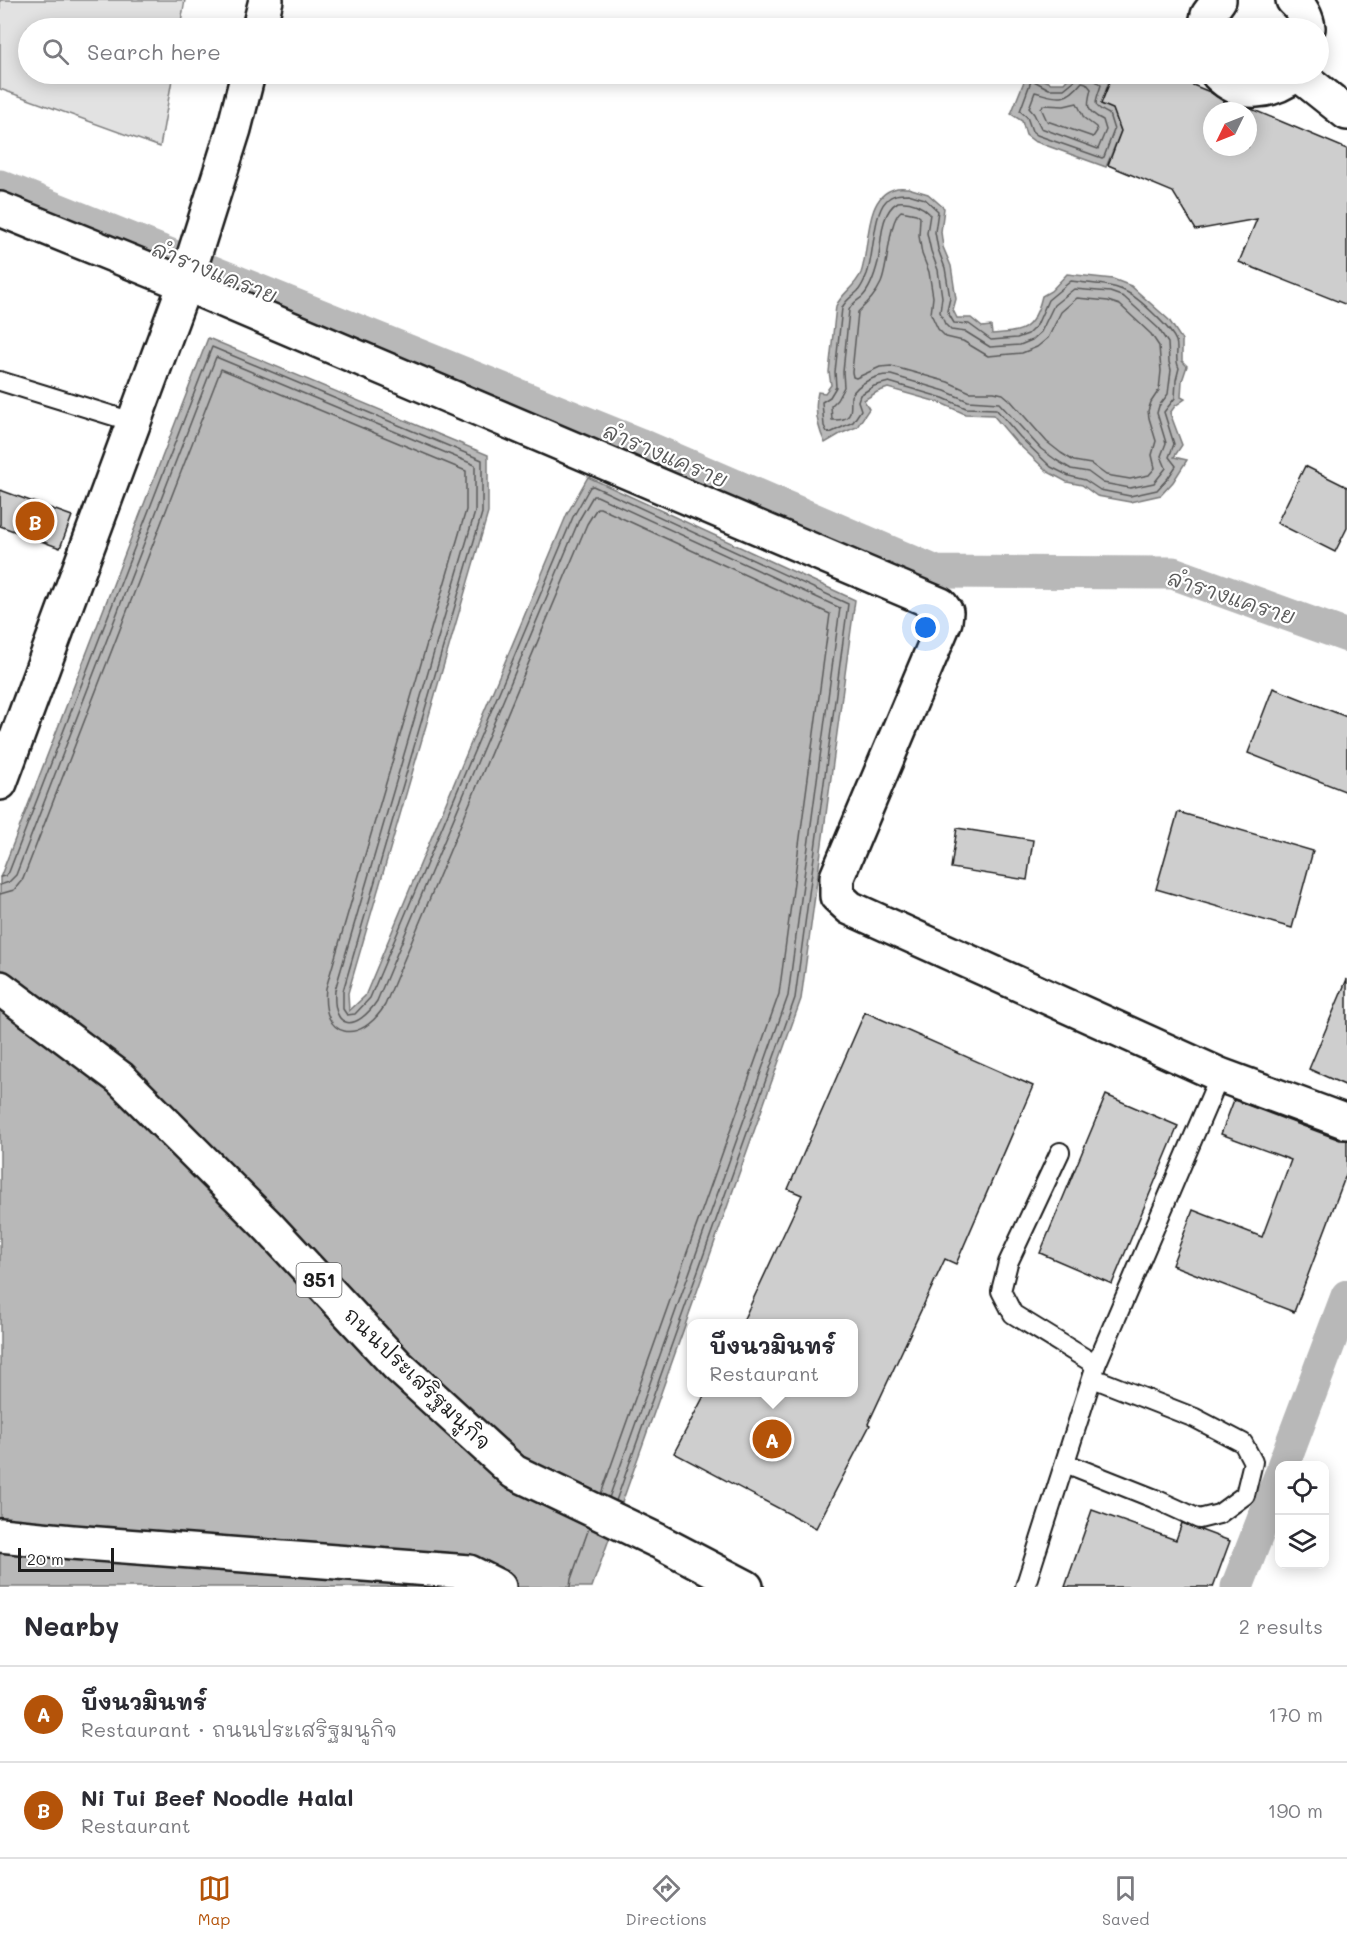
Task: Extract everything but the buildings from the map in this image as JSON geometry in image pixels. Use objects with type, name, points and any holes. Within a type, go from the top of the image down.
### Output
[{"type":"street","points":[[262,18],[266,0]]},
{"type":"street","points":[[1207,18],[1219,0]]},
{"type":"street","points":[[1293,0],[1306,18]]},
{"type":"street","points":[[0,783],[190,266],[234,129],[245,84]]},
{"type":"street","points":[[1232,84],[1251,90],[1268,89],[1281,84]]},
{"type":"street","points":[[1310,84],[1347,113]]},
{"type":"street","points":[[0,208],[190,266],[941,604],[946,612],[945,621],[837,877],[837,896],[850,908],[1220,1075],[1347,1122]]},
{"type":"street","name":"ถนนประเสริฐมนูกิจ","points":[[0,988],[120,1078],[267,1225],[397,1365],[514,1472],[658,1541],[746,1587]]},
{"type":"street","points":[[0,1535],[469,1572],[500,1587]]},
{"type":"lane","points":[[0,381],[134,422]]},
{"type":"lane","points":[[1025,1587],[1095,1372],[1220,1075]]},
{"type":"lane","points":[[1060,1152],[1008,1263],[1001,1291],[1014,1314],[1095,1372],[1243,1443],[1253,1462],[1245,1496],[1219,1514],[1199,1519],[1065,1463]]},
{"type":"shaded area","points":[[0,0],[185,0],[182,18],[18,18],[18,84],[171,84],[160,147],[0,89]]},
{"type":"water","points":[[1023,84],[1108,84],[1101,104],[1113,109],[1121,131],[1106,167],[1034,141],[1026,135],[1022,121],[1011,114]]},
{"type":"water","points":[[908,188],[928,194],[944,208],[941,232],[943,247],[951,266],[956,299],[953,310],[957,318],[971,318],[982,327],[991,326],[992,334],[1022,329],[1031,322],[1042,296],[1051,291],[1067,274],[1113,279],[1131,286],[1169,320],[1182,340],[1182,361],[1187,366],[1182,381],[1181,397],[1185,399],[1170,413],[1182,445],[1174,457],[1187,460],[1173,482],[1161,495],[1130,502],[1097,496],[1082,485],[1067,482],[1048,472],[1015,441],[993,415],[965,414],[941,403],[888,388],[864,400],[869,409],[857,427],[825,443],[820,431],[816,405],[818,392],[825,393],[831,385],[829,372],[836,306],[861,273],[877,202],[884,194],[894,189]]},
{"type":"water","points":[[208,338],[488,455],[488,513],[348,993],[349,1011],[365,996],[567,514],[588,477],[855,600],[801,999],[592,1587],[0,1587],[0,878]]},
{"type":"waterway","name":"ลำรางแคราย","points":[[0,186],[639,444],[936,572],[1173,573],[1347,636]]},
{"type":"waterway","points":[[1285,1461],[1347,1296]]},
{"type":"waterway","points":[[1237,1587],[1275,1489]]},
{"type":"place","name":"Ni Tui Beef Noodle Halal","points":[[35,521]]},
{"type":"place","name":"บึงนวมินทร์","points":[[772,1439]]}]
